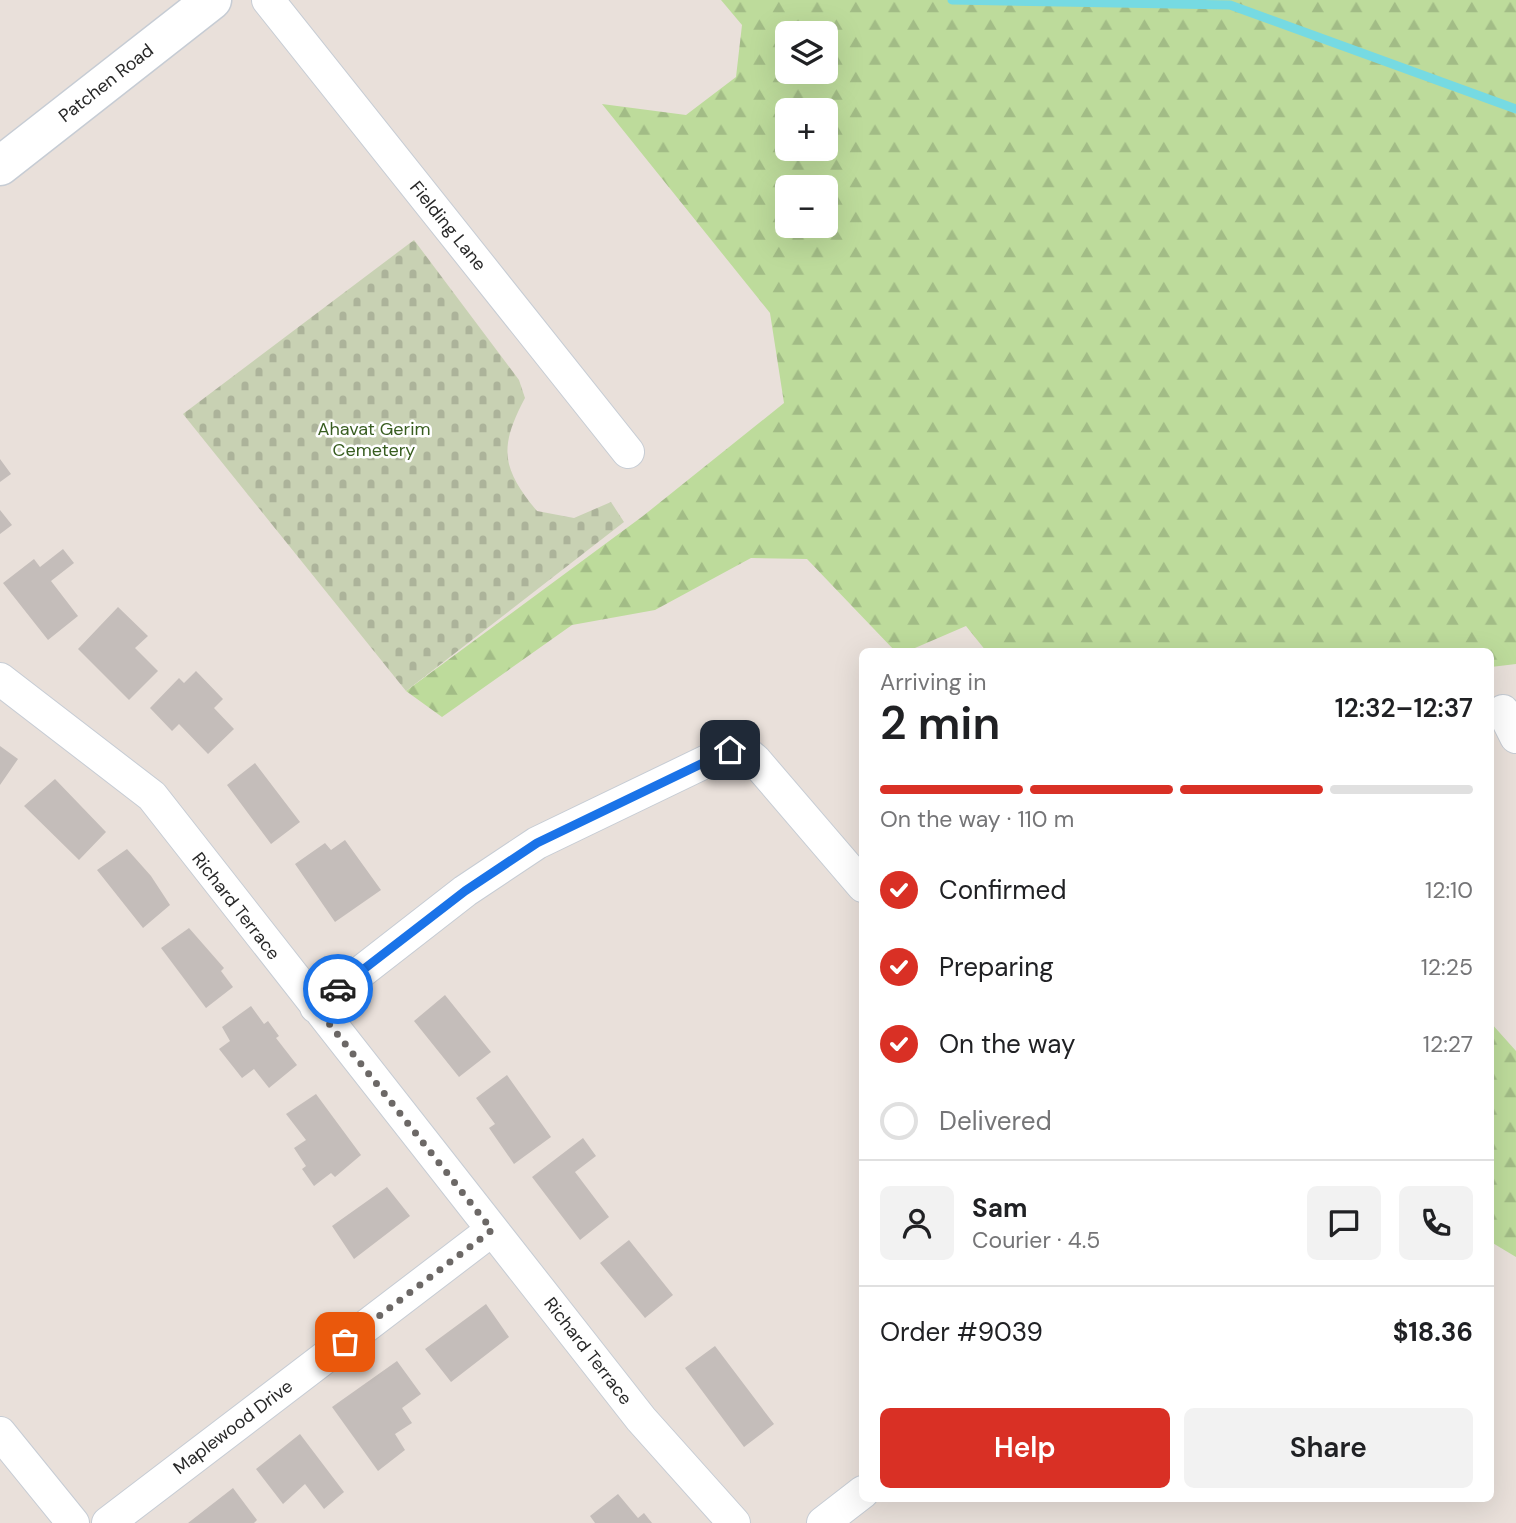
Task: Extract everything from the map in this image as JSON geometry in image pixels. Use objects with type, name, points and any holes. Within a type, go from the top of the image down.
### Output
[{"type":"street","name":"Patchen Road","points":[[5,153],[212,0]]},
{"type":"street","name":"Fielding Lane","points":[[268,0],[628,452]]},
{"type":"street","name":"Richard Terrace","points":[[0,679],[152,796],[641,1419],[734,1523]]},
{"type":"street","points":[[316,1007],[465,891],[537,843],[730,750],[743,750],[755,760],[859,881]]},
{"type":"street","name":"Maplewood Drive","points":[[108,1523],[492,1230]]},
{"type":"street","points":[[0,1433],[73,1523]]},
{"type":"street","points":[[823,1523],[859,1495]]},
{"type":"green space","points":[[721,0],[1516,0],[1516,664],[1494,667],[1494,648],[984,648],[966,626],[915,648],[892,648],[807,559],[751,558],[655,610],[572,625],[442,717],[406,691],[643,516],[784,403],[770,313],[602,104],[686,115],[736,77],[742,25]]},
{"type":"green space","name":"Ahavat Gerim Cemetery","points":[[414,240],[519,380],[525,398],[511,430],[508,457],[516,482],[525,496],[537,511],[574,518],[611,502],[624,522],[406,691],[183,414]]},
{"type":"green space","points":[[1494,1026],[1516,1051],[1516,1257],[1494,1244]]},
{"type":"building","points":[[0,459],[11,474],[0,482]]},
{"type":"building","points":[[0,510],[12,525],[0,534]]},
{"type":"building","points":[[63,549],[74,563],[51,581],[78,616],[48,640],[3,583],[34,559],[40,567]]},
{"type":"building","points":[[118,607],[148,636],[135,648],[158,671],[129,700],[78,649]]},
{"type":"building","points":[[196,671],[223,699],[214,708],[234,729],[208,754],[179,724],[172,731],[150,708],[179,678],[184,683]]},
{"type":"building","points":[[0,746],[18,759],[0,785]]},
{"type":"building","points":[[255,763],[300,822],[271,844],[227,785]]},
{"type":"building","points":[[55,779],[106,832],[79,860],[24,806]]},
{"type":"building","points":[[345,840],[381,890],[335,922],[295,864],[325,843],[331,850]]},
{"type":"building","points":[[127,849],[151,876],[170,905],[143,928],[97,870]]},
{"type":"building","points":[[189,928],[224,968],[221,971],[233,987],[206,1008],[161,948]]},
{"type":"building","points":[[445,995],[491,1052],[459,1077],[414,1021]]},
{"type":"building","points":[[251,1006],[264,1024],[268,1021],[279,1036],[276,1038],[297,1065],[269,1088],[254,1069],[242,1078],[219,1049],[230,1041],[222,1027]]},
{"type":"building","points":[[507,1075],[551,1137],[514,1164],[489,1128],[495,1124],[476,1098]]},
{"type":"building","points":[[316,1094],[361,1155],[335,1177],[331,1173],[314,1186],[302,1169],[306,1166],[294,1148],[306,1140],[286,1114]]},
{"type":"building","points":[[583,1138],[596,1156],[575,1172],[609,1217],[580,1240],[532,1177]]},
{"type":"building","points":[[387,1187],[410,1216],[354,1259],[332,1226]]},
{"type":"building","points":[[629,1240],[673,1295],[645,1318],[600,1263]]},
{"type":"building","points":[[486,1304],[509,1337],[451,1382],[425,1349]]},
{"type":"building","points":[[715,1346],[774,1424],[744,1447],[685,1368]]},
{"type":"building","points":[[397,1361],[421,1394],[402,1408],[412,1423],[395,1434],[405,1450],[378,1471],[332,1407]]},
{"type":"building","points":[[300,1434],[344,1492],[324,1509],[305,1484],[283,1504],[256,1469]]},
{"type":"building","points":[[233,1488],[257,1520],[254,1523],[188,1523]]},
{"type":"building","points":[[618,1494],[638,1518],[644,1513],[652,1523],[595,1523],[590,1516]]},
{"type":"waterway","points":[[952,0],[1230,5],[1516,109]]},
{"type":"way so far","points":[[338,989],[316,1007],[492,1230],[345,1342]]},
{"type":"route","points":[[338,989],[465,891],[537,843],[730,750]]}]
